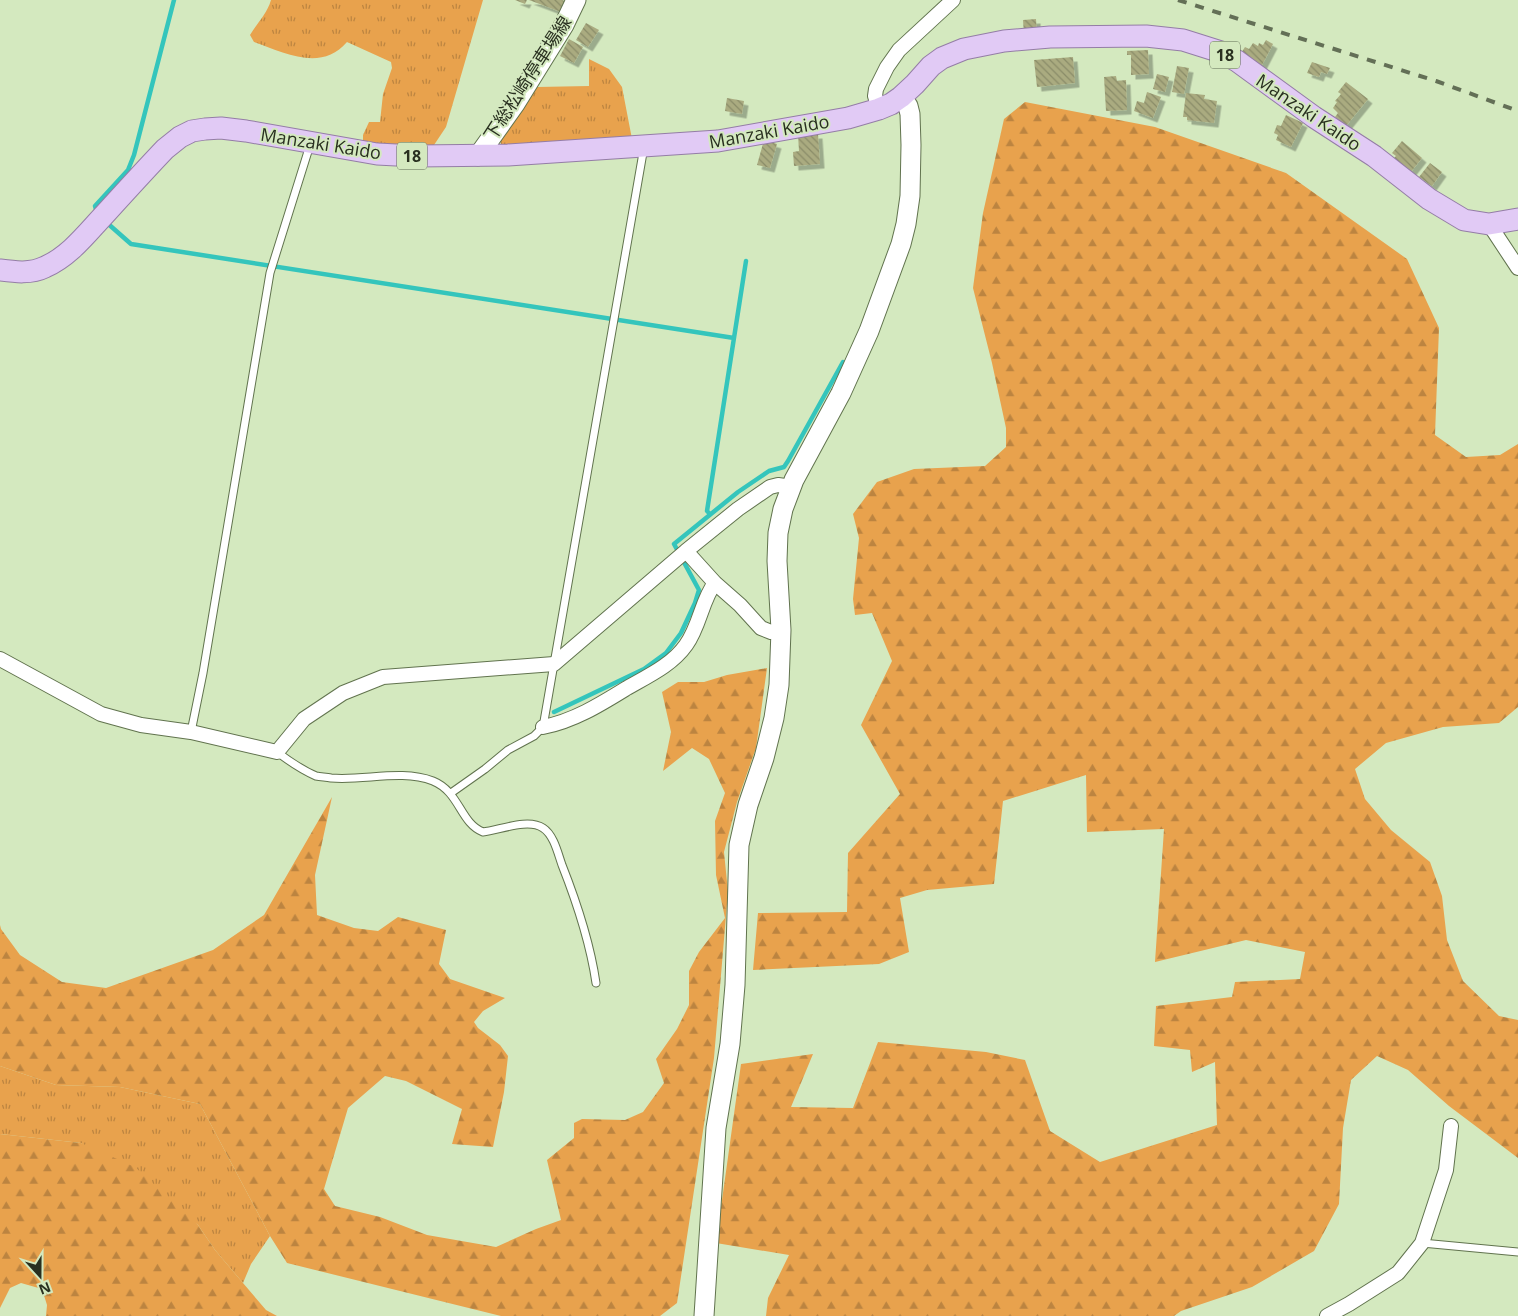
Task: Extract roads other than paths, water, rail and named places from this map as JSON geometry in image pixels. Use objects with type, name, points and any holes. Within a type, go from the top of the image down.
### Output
[{"type":"main road","name":"Manzaki Kaido","points":[[0,270],[32,272],[56,262],[74,247],[165,149],[180,137],[192,131],[221,128],[377,154],[416,156],[478,156],[644,147],[735,139],[848,118],[879,109],[901,97],[942,58],[964,49],[982,45],[1050,37],[1146,36],[1183,40],[1221,52],[1237,61],[1314,117],[1374,156],[1429,199],[1452,214],[1464,220],[1489,224],[1518,219]]},
{"type":"street","name":"下総松崎停車場線","points":[[478,156],[516,104],[564,25],[576,0]]},
{"type":"street","points":[[879,109],[875,96],[876,89],[887,67],[899,50],[953,0]]},
{"type":"street","points":[[704,1316],[716,1128],[730,1044],[735,985],[739,845],[748,805],[764,758],[774,718],[779,685],[781,630],[777,561],[778,533],[792,487],[845,384],[868,331],[901,244],[910,196],[911,145],[910,114],[908,106],[901,97]]},
{"type":"street","points":[[1489,224],[1518,268]]},
{"type":"street","points":[[0,659],[101,714],[141,725],[191,732],[277,752],[304,719],[343,693],[383,677],[554,664],[686,550],[738,509],[770,487],[778,485],[792,487]]},
{"type":"street","points":[[686,550],[761,628],[771,632],[781,630]]},
{"type":"street","points":[[543,727],[568,720],[593,708],[655,672],[678,655],[695,630],[710,590],[715,582]]},
{"type":"street","points":[[1327,1316],[1398,1273],[1422,1243],[1446,1170],[1451,1126]]},
{"type":"lane","points":[[191,732],[203,672],[270,273],[311,142]]},
{"type":"lane","points":[[451,793],[508,750],[534,736],[543,727],[644,147]]},
{"type":"lane","points":[[277,752],[292,764],[317,776],[343,779],[402,775],[431,780],[451,793],[471,824],[483,832],[527,824],[544,828],[555,846],[578,908],[596,983]]},
{"type":"lane","points":[[1422,1243],[1518,1252]]},
{"type":"waterway","points":[[97,213],[95,206],[128,170],[134,155],[174,0]]},
{"type":"waterway","points":[[106,222],[131,244],[734,338]]},
{"type":"waterway","points":[[710,514],[707,511],[746,261]]},
{"type":"waterway","points":[[554,712],[644,669],[666,653],[681,633],[699,590],[674,544],[738,492],[769,471],[784,467],[843,362]]},
{"type":"railway","points":[[1178,0],[1436,81],[1518,111]]}]
